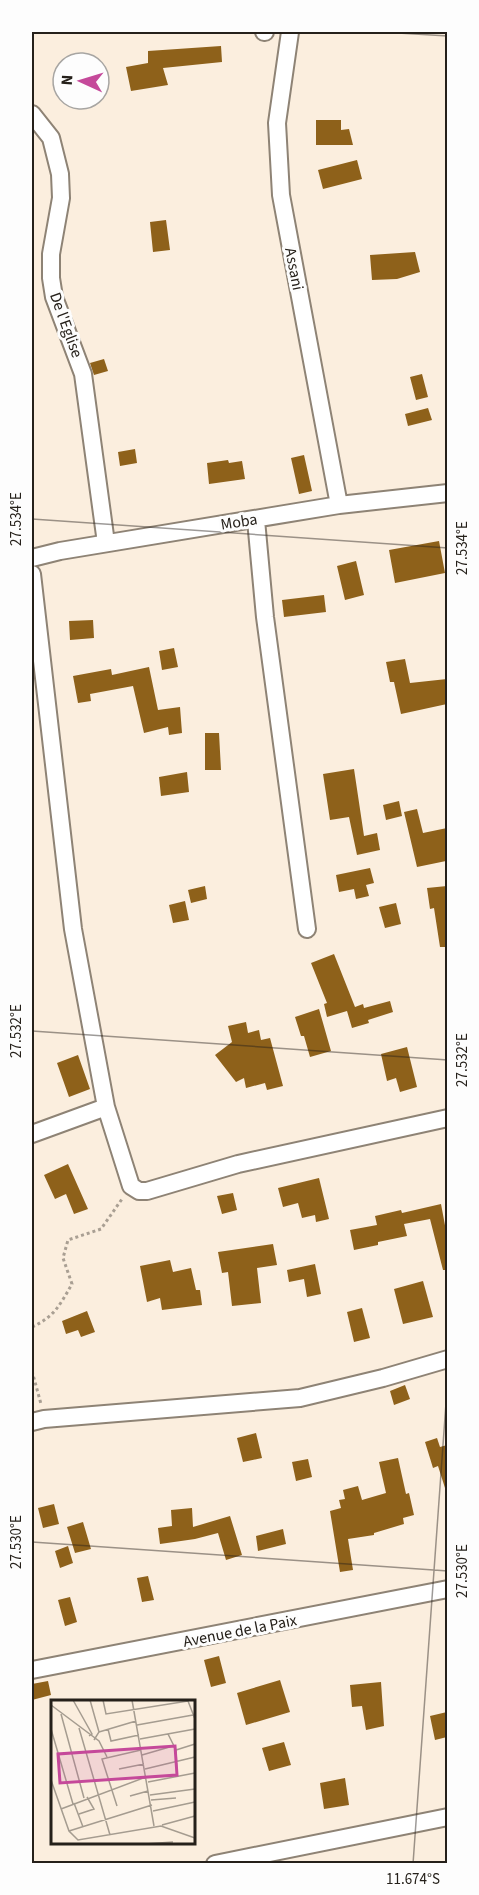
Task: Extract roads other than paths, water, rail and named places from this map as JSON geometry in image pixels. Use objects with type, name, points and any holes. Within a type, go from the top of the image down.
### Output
[{"type":"street","name":"Assani","points":[[290,32],[277,123],[281,195],[339,505]]},
{"type":"street","name":"De l'Eglise","points":[[32,114],[51,138],[60,174],[61,198],[51,254],[51,278],[54,297],[83,374],[106,543]]},
{"type":"street","name":"Moba","points":[[32,558],[106,543],[339,505],[447,492]]},
{"type":"street","points":[[256,520],[265,616],[307,929]]},
{"type":"street","points":[[32,574],[54,782],[73,929],[88,1022],[106,1107],[131,1186],[140,1191],[147,1191],[238,1164],[447,1118]]},
{"type":"street","points":[[32,1134],[106,1107]]},
{"type":"street","points":[[38,1421],[300,1398],[374,1381],[447,1359]]},
{"type":"street","name":"Avenue de la Paix","points":[[32,1670],[447,1589]]},
{"type":"street","points":[[215,1863],[447,1817]]}]
